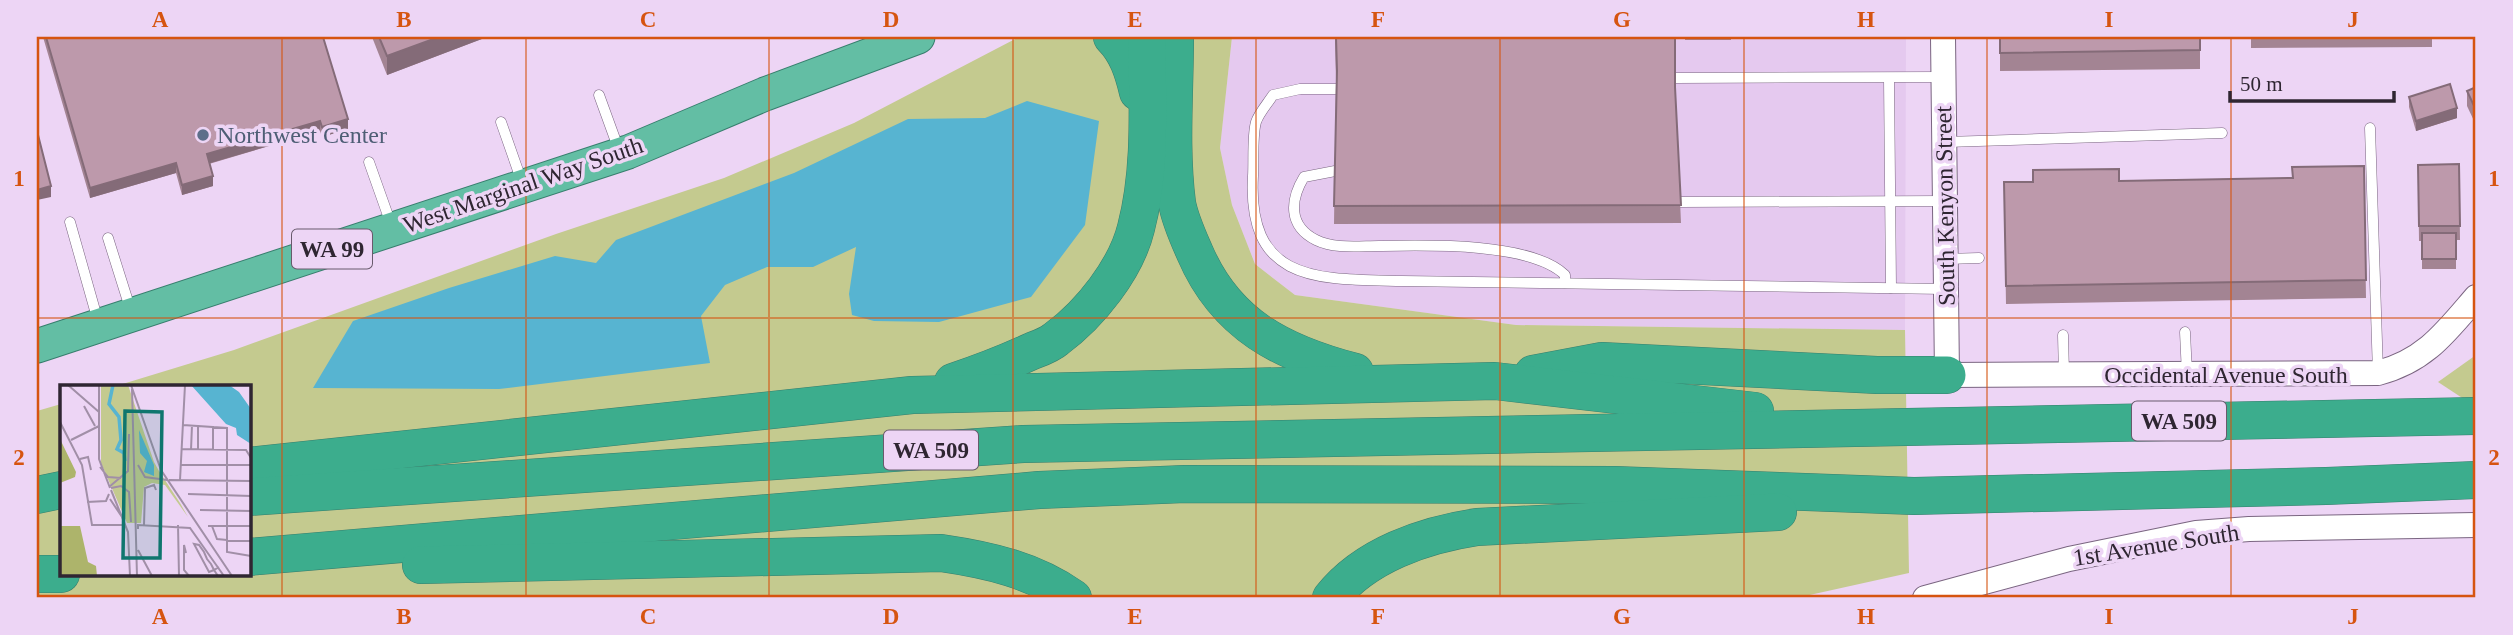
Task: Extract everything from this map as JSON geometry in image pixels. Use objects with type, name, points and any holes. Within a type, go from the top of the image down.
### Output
[{"type":"highway","name":"West Marginal Way South","points":[[765,94],[850,37]]},
{"type":"highway","name":"West Marginal Way South","points":[[37,346],[621,154],[765,94],[918,37]]},
{"type":"highway","points":[[1112,37],[1121,46],[1133,70],[1147,127]]},
{"type":"highway","points":[[912,395],[997,368],[1055,341],[1091,308],[1118,270],[1136,231],[1143,188],[1147,127],[1147,37]]},
{"type":"highway","points":[[1175,37],[1175,158],[1178,205],[1186,233],[1204,274],[1221,299],[1245,324],[1277,344],[1315,362],[1390,382]]},
{"type":"highway","points":[[1495,381],[1601,361],[1877,375],[1947,375]]},
{"type":"highway","points":[[250,466],[912,395],[1390,382],[1495,381],[1881,425]]},
{"type":"highway","name":"WA 509","points":[[250,497],[1023,444],[1616,434],[1881,425],[2476,416]]},
{"type":"highway","name":"WA 509","points":[[250,557],[1025,492],[1185,484],[1615,485],[1914,496],[2476,480]]},
{"type":"highway","points":[[37,495],[60,490]]},
{"type":"highway","points":[[1331,598],[1357,573],[1386,555],[1443,532],[1477,527],[1900,506],[1914,496]]},
{"type":"highway","points":[[37,507],[60,505]]},
{"type":"highway","points":[[250,569],[941,553],[985,559],[1028,573],[1073,598]]},
{"type":"street","name":"South Kenyon Street","points":[[1943,37],[1947,375]]},
{"type":"street","name":"Occidental Avenue South","points":[[1947,375],[2378,373],[2397,368],[2435,345],[2476,297]]},
{"type":"street","name":"1st Avenue South","points":[[1925,598],[2069,559],[2196,533],[2249,529],[2476,525]]},
{"type":"lane","points":[[1675,78],[1943,77]]},
{"type":"lane","points":[[1889,78],[1891,288]]},
{"type":"lane","points":[[1337,89],[1300,89],[1273,95],[1256,122],[1252,188],[1259,232],[1266,248],[1276,259],[1306,274],[1338,279],[1946,289]]},
{"type":"lane","points":[[599,95],[621,154]]},
{"type":"lane","points":[[501,122],[524,186]]},
{"type":"lane","points":[[2370,128],[2378,373]]},
{"type":"lane","points":[[1944,142],[2222,132]]},
{"type":"lane","points":[[369,162],[393,229]]},
{"type":"lane","points":[[1335,171],[1304,177],[1294,193],[1294,217],[1304,232],[1317,241],[1338,246],[1409,245],[1511,251],[1558,268],[1565,275],[1565,283]]},
{"type":"lane","points":[[1680,202],[1945,201]]},
{"type":"lane","points":[[70,222],[99,325]]},
{"type":"lane","points":[[108,239],[132,314]]},
{"type":"lane","points":[[1945,259],[1979,258]]},
{"type":"lane","points":[[2185,331],[2187,375]]},
{"type":"lane","points":[[2063,335],[2064,375]]},
{"type":"shaded area","points":[[1232,37],[1906,37],[1905,330],[1516,325],[1295,295],[1255,264],[1232,205],[1220,148]]},
{"type":"green space","points":[[1019,37],[1232,37],[1220,148],[1232,205],[1255,264],[1295,295],[1516,325],[1905,330],[1909,573],[1796,598],[37,598],[37,411],[60,404],[60,576],[250,576],[250,385],[119,385],[234,350],[556,234],[724,178],[854,123]]},
{"type":"green space","points":[[2476,355],[2476,407],[2438,382]]},
{"type":"water","points":[[1027,101],[1099,121],[1085,225],[1031,297],[939,322],[874,321],[852,315],[849,294],[856,247],[813,267],[767,267],[725,285],[701,316],[710,363],[499,389],[313,388],[353,321],[555,256],[596,263],[616,240],[794,173],[908,119],[985,118]]},
{"type":"building","points":[[46,37],[323,37],[348,119],[322,127],[320,121],[207,154],[213,176],[182,185],[176,163],[90,188]]},
{"type":"building","points":[[379,37],[439,37],[387,56]]},
{"type":"building","points":[[1336,37],[1675,37],[1681,205],[1334,206]]},
{"type":"building","points":[[2000,37],[2200,37],[2200,50],[2000,53]]},
{"type":"building","points":[[2450,84],[2457,108],[2416,121],[2409,97]]},
{"type":"building","points":[[2476,87],[2476,110],[2467,91]]},
{"type":"building","points":[[37,131],[51,186],[37,190]]},
{"type":"building","points":[[2459,164],[2460,226],[2419,226],[2418,165]]},
{"type":"building","points":[[2364,166],[2366,280],[2006,286],[2004,182],[2033,182],[2033,170],[2119,169],[2119,181],[2293,178],[2292,167]]},
{"type":"building","points":[[2422,233],[2456,233],[2456,259],[2422,259]]},
{"type":"place","name":"Northwest Center","points":[[203,135]]}]
